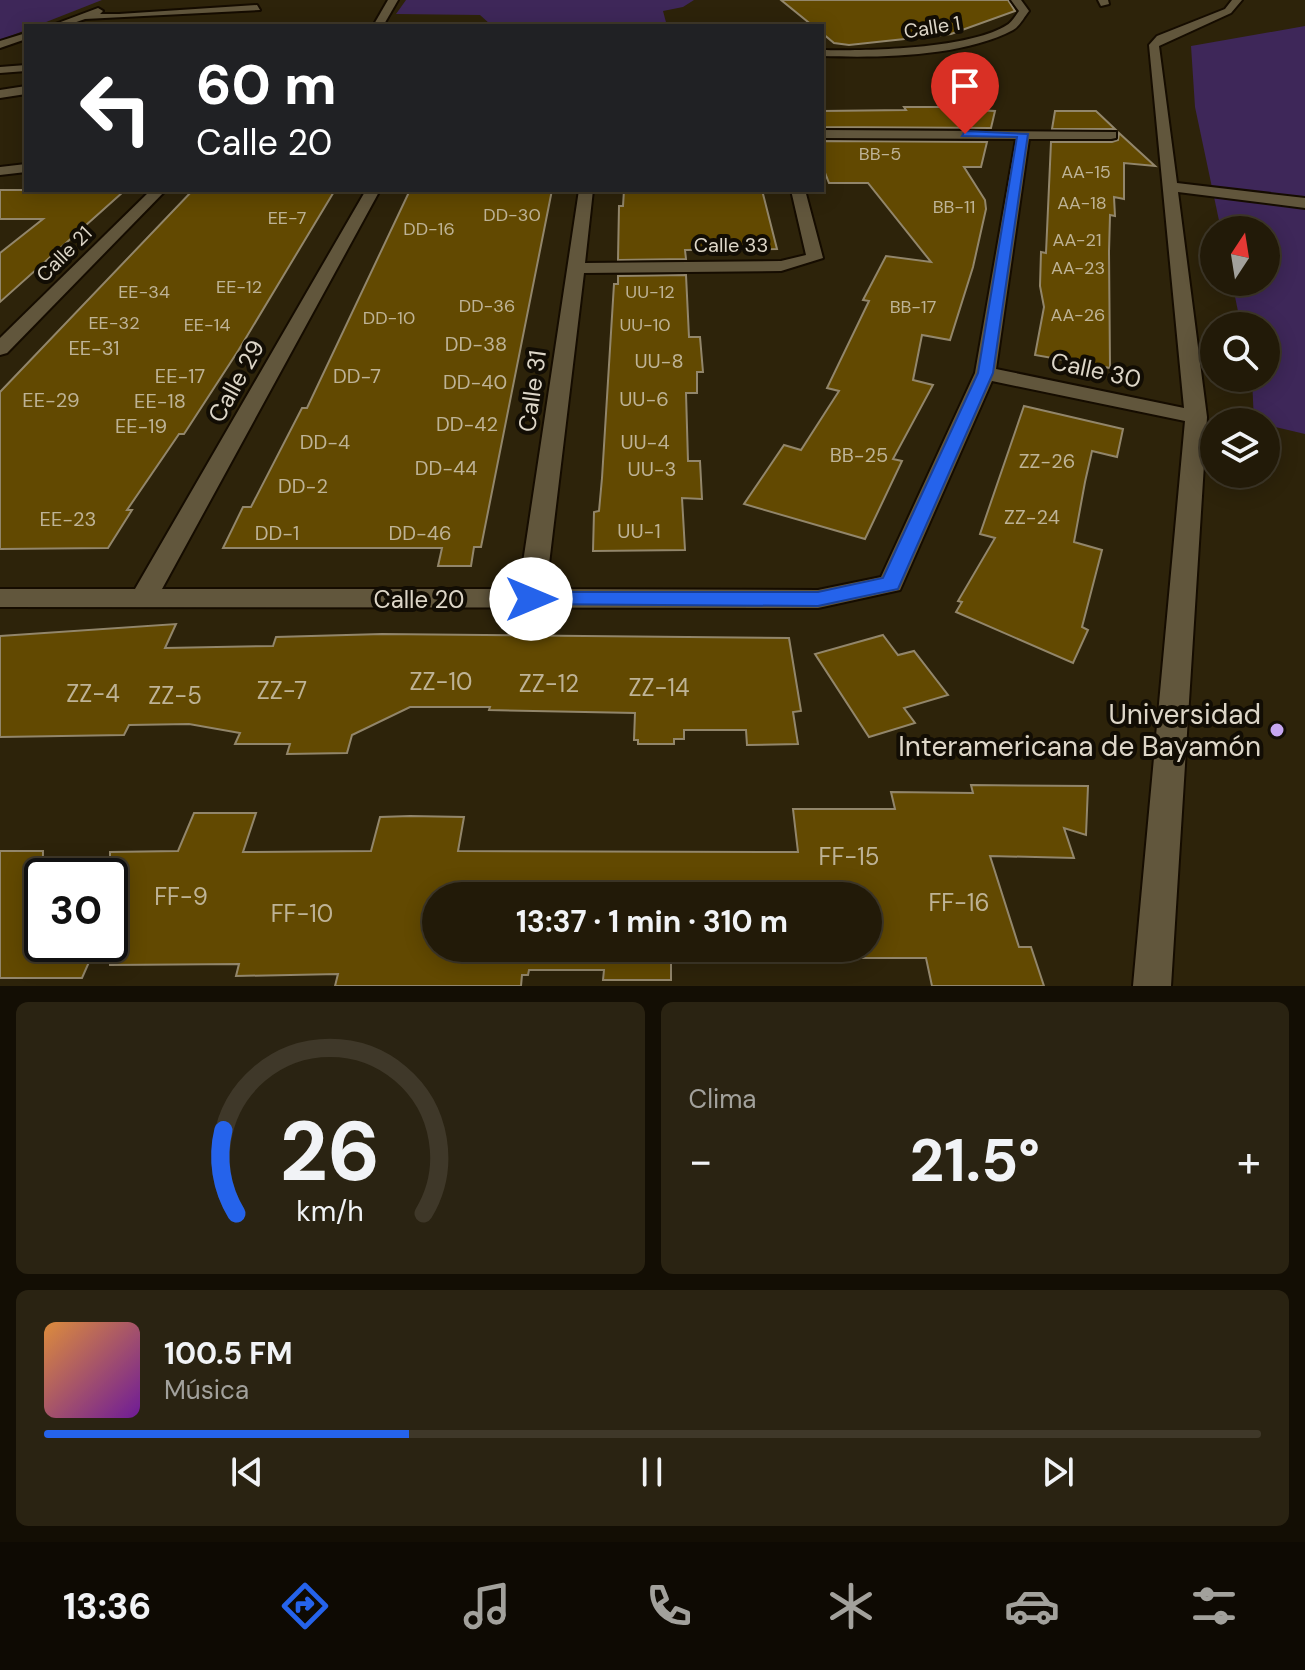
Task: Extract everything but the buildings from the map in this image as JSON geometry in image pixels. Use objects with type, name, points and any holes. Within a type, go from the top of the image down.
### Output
[{"type":"street","points":[[379,24],[393,0]]},
{"type":"street","points":[[794,0],[810,0]]},
{"type":"street","name":"Calle 1","points":[[824,53],[866,54],[954,45],[1012,27],[1024,11],[1016,0]]},
{"type":"street","points":[[1152,986],[1196,417],[1154,45],[1161,38],[1228,11],[1237,0]]},
{"type":"street","points":[[85,16],[119,17],[257,8]]},
{"type":"street","points":[[61,24],[104,9]]},
{"type":"street","points":[[100,24],[119,17]]},
{"type":"street","points":[[0,45],[24,39]]},
{"type":"street","points":[[0,94],[24,90]]},
{"type":"street","points":[[824,134],[1111,135]]},
{"type":"street","name":"Calle 20","points":[[0,598],[818,599],[891,584],[985,373],[1023,134]]},
{"type":"street","points":[[0,171],[24,168]]},
{"type":"street","points":[[1171,187],[1305,203]]},
{"type":"street","name":"Calle 21","points":[[0,349],[157,192]]},
{"type":"street","name":"Calle 29","points":[[143,598],[372,192]]},
{"type":"street","name":"Calle 31","points":[[531,599],[586,192]]},
{"type":"street","name":"Calle 33","points":[[575,268],[781,266],[815,258],[798,192]]},
{"type":"street","name":"Calle 30","points":[[985,373],[1196,417]]},
{"type":"shaded area","points":[[0,0],[102,0],[41,24],[24,24],[24,31],[0,40]]},
{"type":"shaded area","points":[[406,0],[694,0],[683,7],[663,11],[666,24],[490,24],[480,15],[396,14]]},
{"type":"shaded area","points":[[1305,26],[1305,434],[1280,428],[1280,408],[1253,408],[1253,392],[1280,392],[1280,312],[1238,312],[1235,296],[1280,296],[1280,216],[1218,216],[1195,107],[1191,46]]},
{"type":"place","name":"Universidad Interamericana de Bayamón","points":[[1277,730]]},
{"type":"route","points":[[531,599],[818,599],[891,584],[985,373],[1023,134],[965,134]]}]
